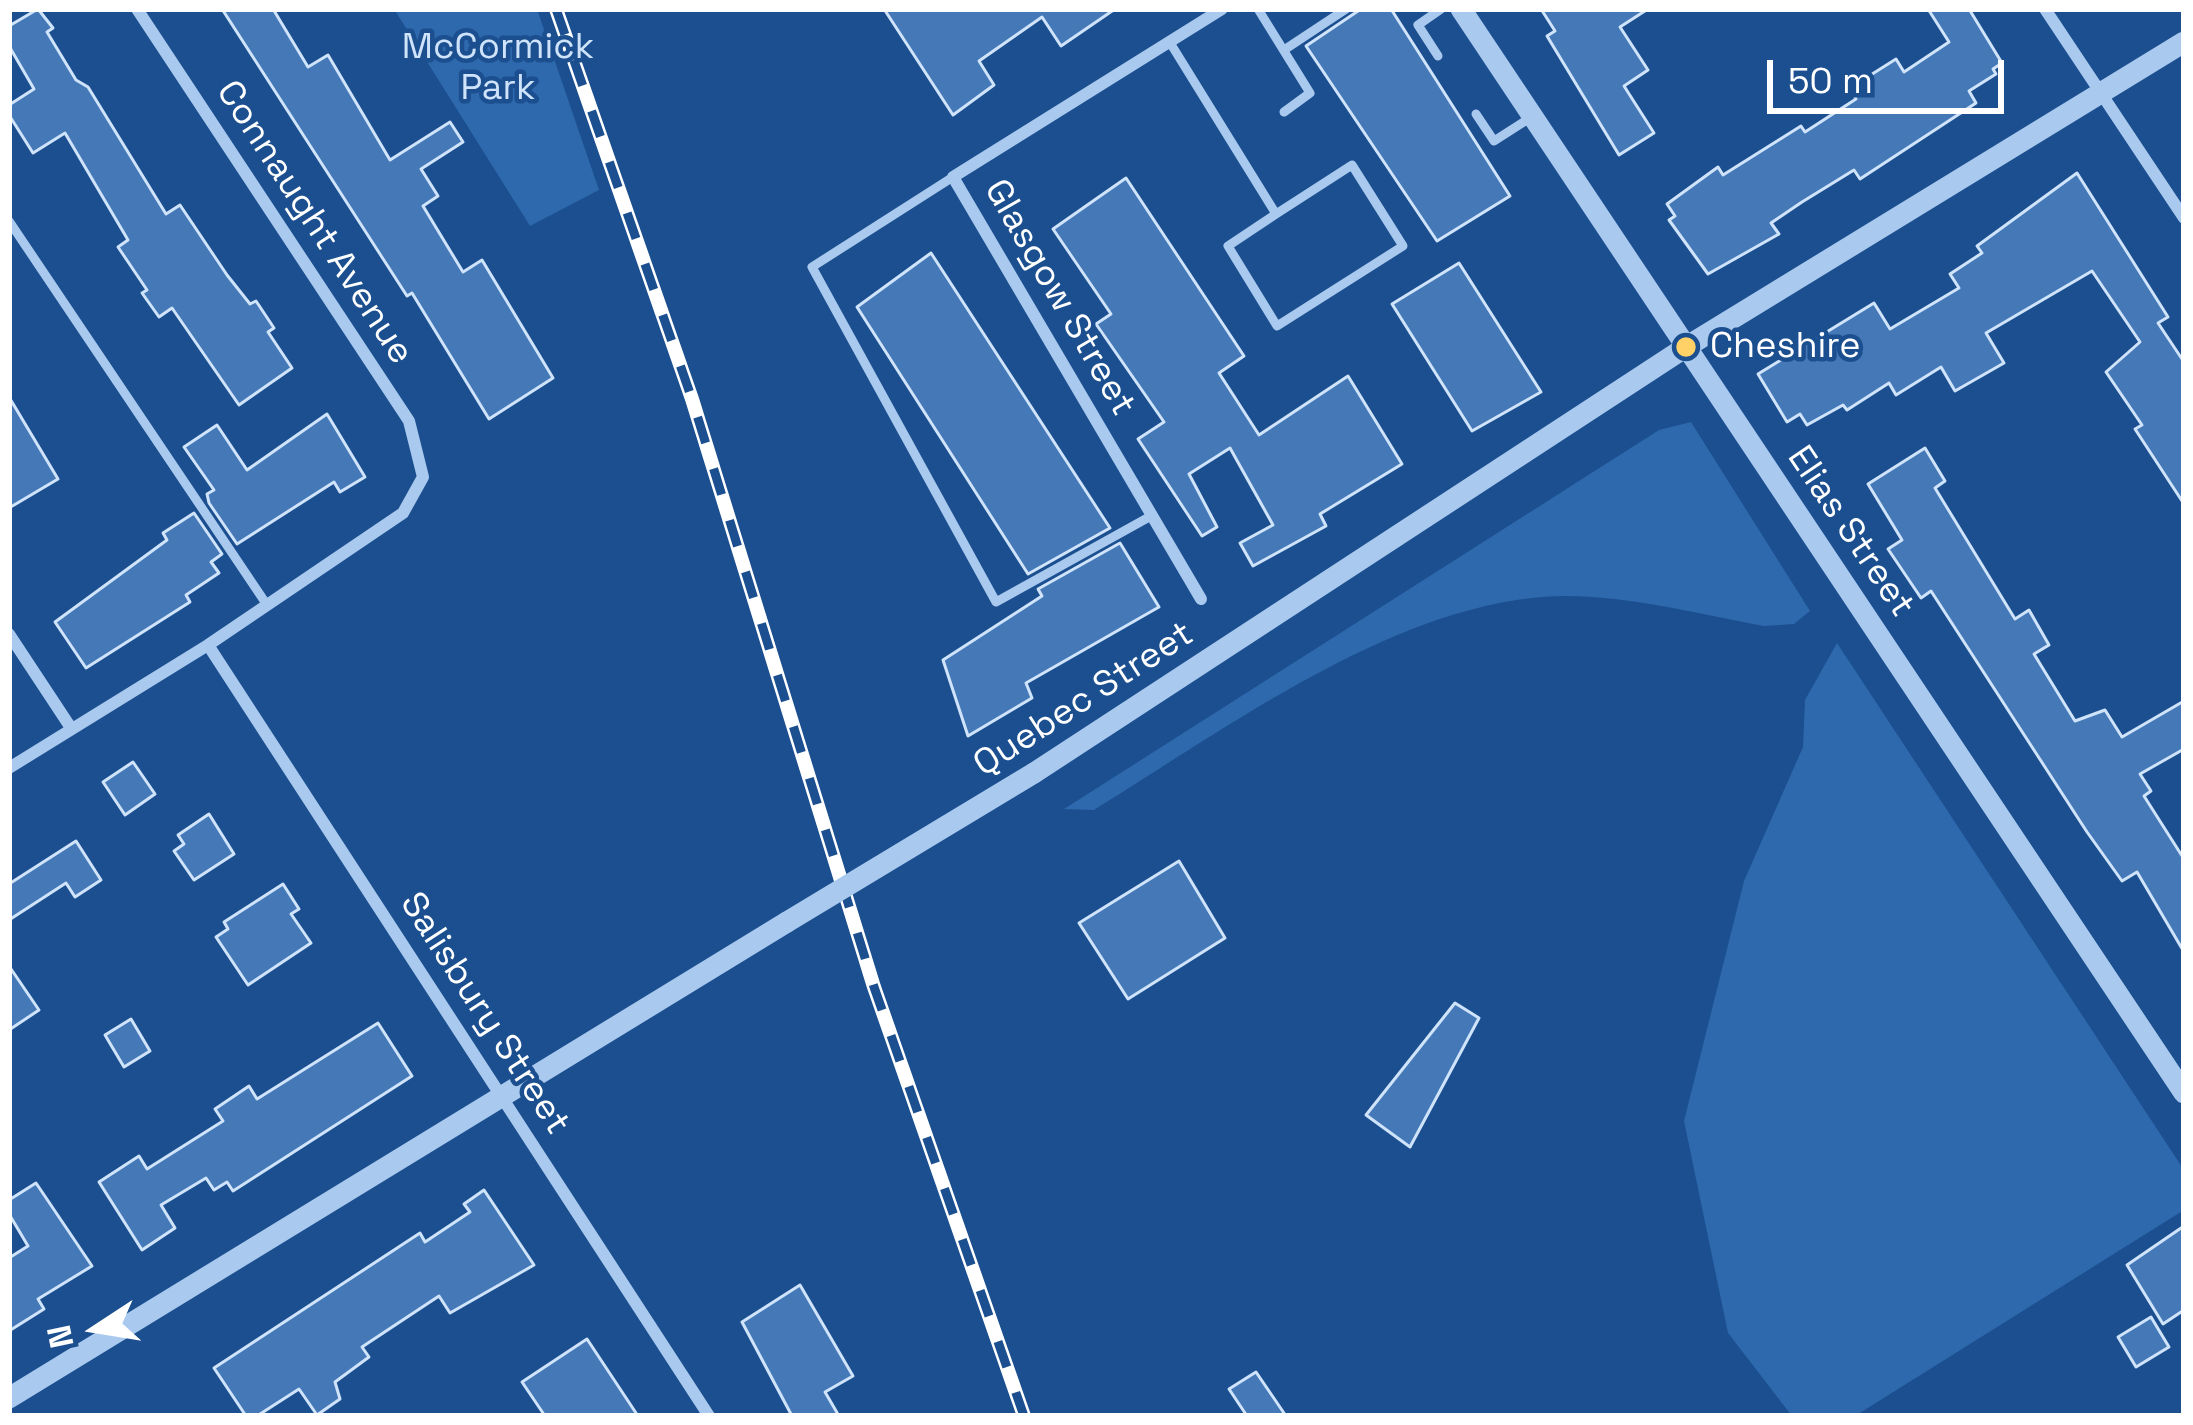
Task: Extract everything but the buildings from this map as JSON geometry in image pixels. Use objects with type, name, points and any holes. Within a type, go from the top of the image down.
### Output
[{"type":"street","name":"Connaught Avenue","points":[[137,9],[409,421],[423,477],[403,513],[267,605]]},
{"type":"street","name":"Glasgow Street","points":[[1201,599],[953,177],[1222,9]]},
{"type":"street","name":"Elias Street","points":[[1461,9],[2184,1093]]},
{"type":"street","points":[[2045,9],[2184,218]]},
{"type":"street","name":"Quebec Street","points":[[9,1398],[1034,773],[1686,347],[2184,42]]},
{"type":"street","points":[[9,768],[267,605]]},
{"type":"street","points":[[9,634],[71,728]]},
{"type":"street","name":"Salisbury Street","points":[[208,645],[709,1416]]},
{"type":"lane","points":[[1258,9],[1310,93],[1284,112]]},
{"type":"lane","points":[[1284,50],[1346,9]]},
{"type":"lane","points":[[1438,56],[1418,25],[1441,9]]},
{"type":"lane","points":[[1169,41],[1276,214]]},
{"type":"lane","points":[[1476,114],[1494,141],[1533,116]]},
{"type":"lane","points":[[1352,165],[1402,247],[1277,326],[1228,245],[1276,214],[1352,165]]},
{"type":"lane","points":[[953,177],[812,266],[996,602],[1151,516]]},
{"type":"lane","points":[[9,221],[267,605]]},
{"type":"green space","name":"McCormick Park","points":[[394,9],[537,9],[599,190],[530,226]]},
{"type":"green space","points":[[1691,422],[1810,611],[1794,624],[1764,626],[1589,597],[1503,602],[1380,643],[1259,706],[1094,810],[1064,809],[1659,430]]},
{"type":"green space","points":[[1837,643],[2184,1170],[2184,1210],[1855,1416],[1792,1416],[1728,1333],[1684,1121],[1744,881],[1803,747],[1805,700]]},
{"type":"railway","points":[[556,9],[692,399],[874,987],[1024,1416]]},
{"type":"place","name":"Cheshire","points":[[1686,347]]}]
